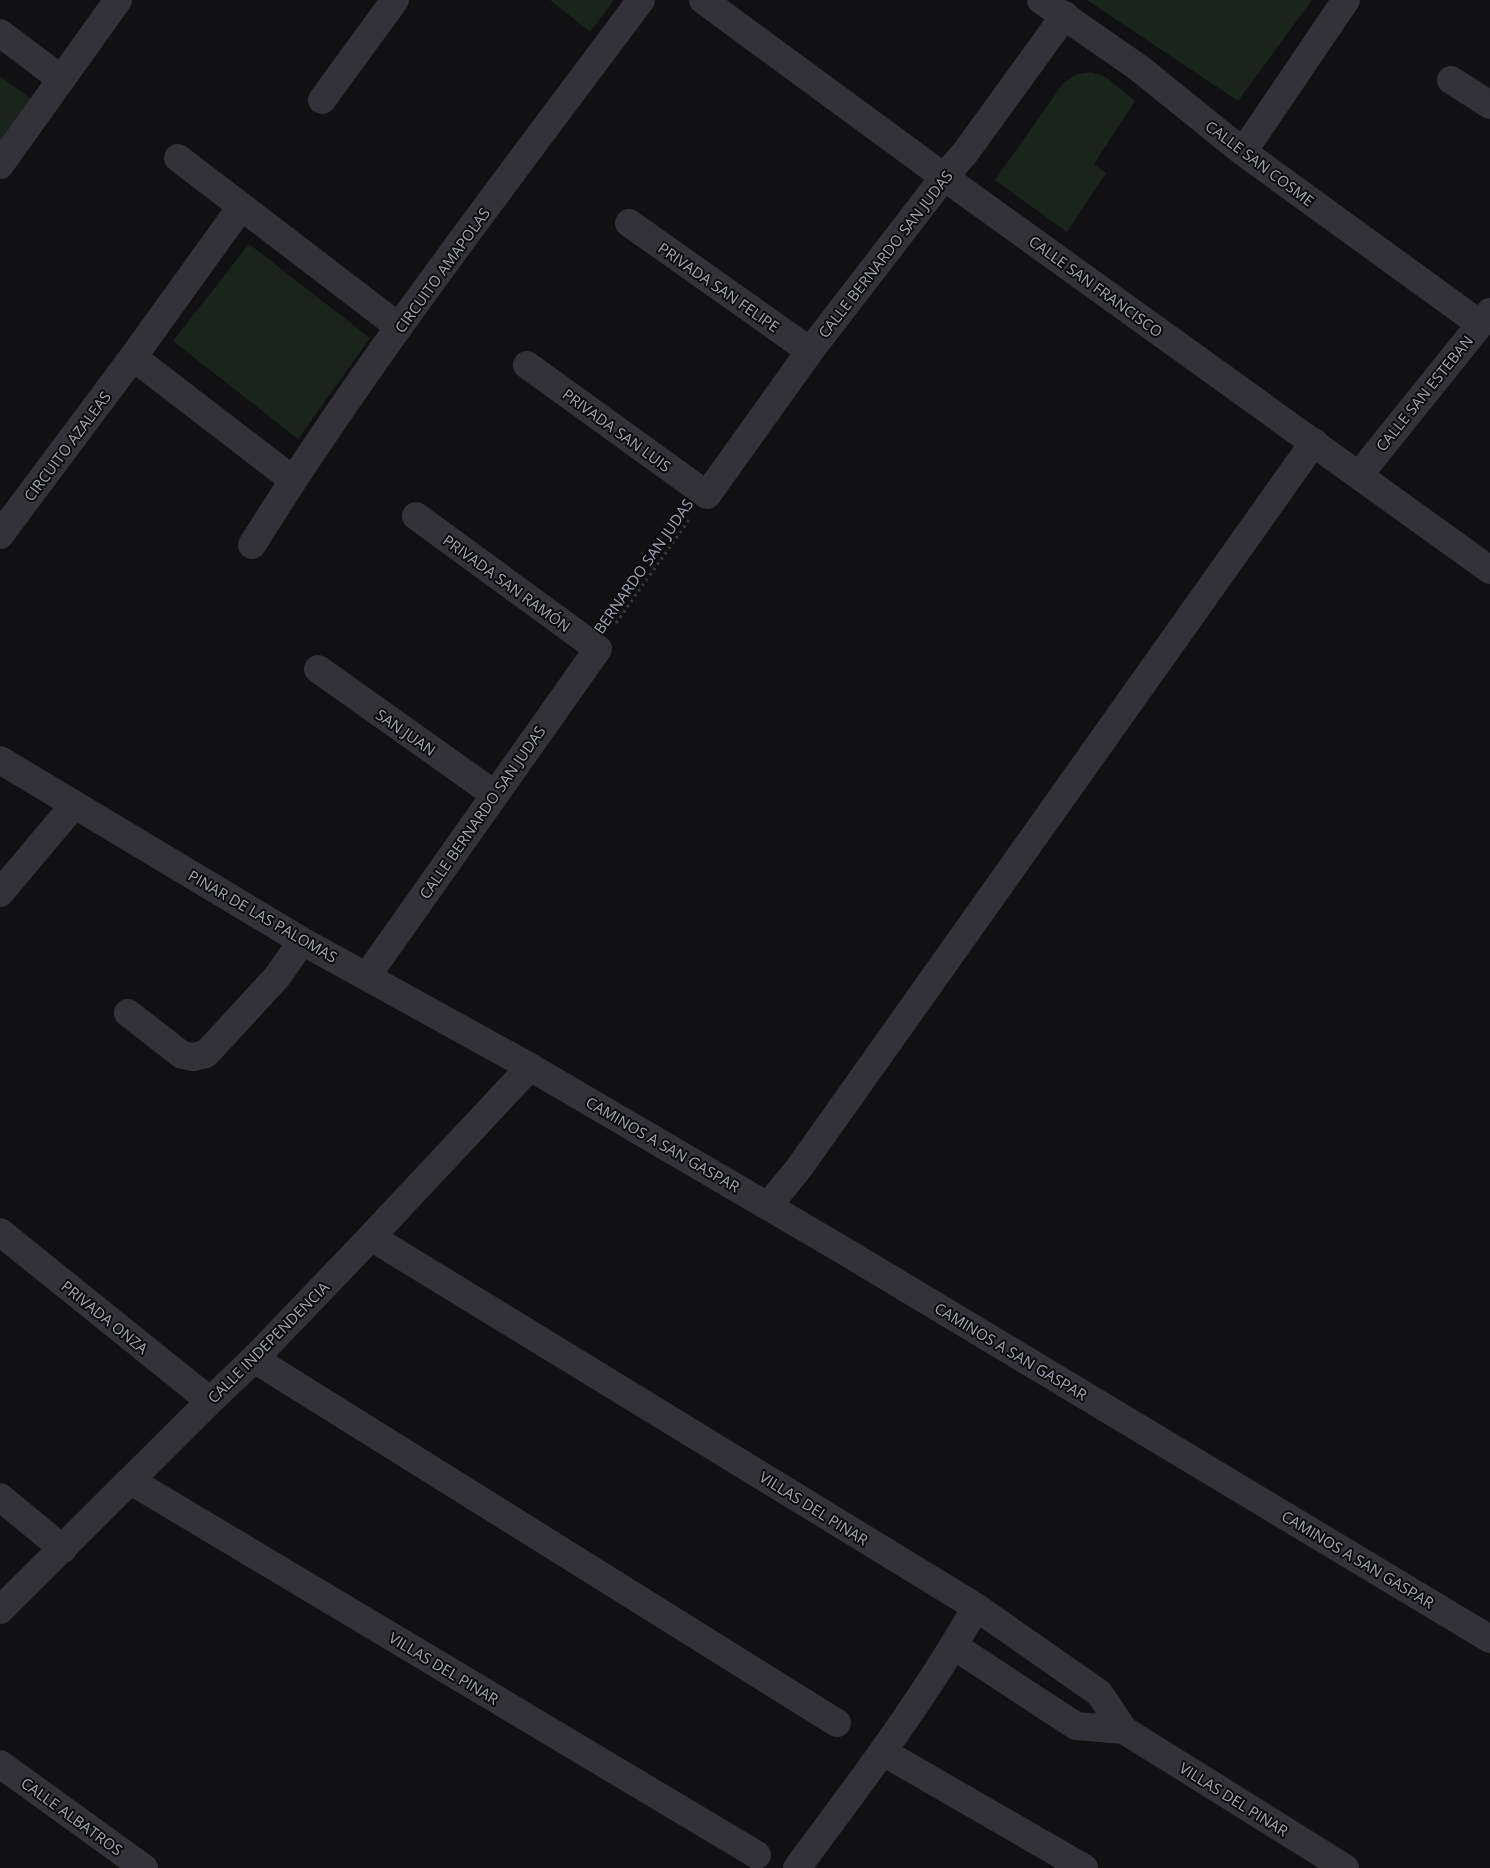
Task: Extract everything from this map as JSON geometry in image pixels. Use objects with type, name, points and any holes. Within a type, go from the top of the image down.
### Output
[{"type":"street","points":[[0,165],[118,0]]},
{"type":"street","points":[[322,100],[395,0]]},
{"type":"street","name":"CIRCUITO AMAPOLAS","points":[[252,545],[293,480],[399,327],[641,0]]},
{"type":"street","name":"CALLE SAN FRANCISCO","points":[[703,0],[944,177],[1490,570]]},
{"type":"street","name":"CALLE SAN COSME","points":[[1041,0],[1139,68],[1243,152],[1485,318]]},
{"type":"street","points":[[1243,152],[1346,0]]},
{"type":"street","name":"CALLE BERNARDO SAN JUDAS","points":[[707,495],[810,351],[944,177],[965,153],[1064,15]]},
{"type":"street","points":[[0,33],[61,79]]},
{"type":"street","points":[[1451,80],[1490,105]]},
{"type":"street","points":[[178,158],[399,327]]},
{"type":"street","name":"CIRCUITO AZALEAS","points":[[0,535],[133,357],[241,207]]},
{"type":"street","name":"PRIVADA SAN FELIPE","points":[[629,223],[810,351]]},
{"type":"street","name":"CALLE SAN ESTEBAN","points":[[1359,475],[1485,318]]},
{"type":"street","points":[[133,357],[293,480]]},
{"type":"street","name":"PRIVADA SAN LUIS","points":[[527,365],[707,495]]},
{"type":"street","points":[[768,1206],[799,1168],[1314,442]]},
{"type":"street","name":"PRIVADA SAN RAMÓN","points":[[416,516],[598,649]]},
{"type":"street","name":"CALLE BERNARDO SAN JUDAS","points":[[367,976],[598,649]]},
{"type":"street","name":"SAN JUAN","points":[[318,669],[494,794]]},
{"type":"street","name":"PINAR DE LAS PALOMAS","points":[[0,760],[302,940],[530,1067]]},
{"type":"street","points":[[0,893],[74,805]]},
{"type":"street","points":[[128,1013],[182,1055],[193,1057],[206,1054],[276,976],[302,940]]},
{"type":"street","name":"CAMINOS A SAN GASPAR","points":[[530,1067],[768,1206],[1490,1638]]},
{"type":"street","name":"CALLE INDEPENDENCIA","points":[[0,1610],[63,1550],[254,1359],[530,1067]]},
{"type":"street","name":"PRIVADA ONZA","points":[[0,1232],[210,1401]]},
{"type":"street","name":"VILLAS DEL PINAR","points":[[371,1237],[976,1607],[1099,1693],[1124,1730],[1345,1868]]},
{"type":"street","points":[[254,1359],[837,1723]]},
{"type":"street","name":"VILLAS DEL PINAR","points":[[131,1481],[757,1855]]},
{"type":"street","points":[[0,1498],[63,1550]]},
{"type":"street","points":[[797,1868],[883,1752],[954,1646],[976,1607]]},
{"type":"street","name":"VILLAS DEL PINAR","points":[[954,1646],[1076,1726],[1124,1730]]},
{"type":"street","points":[[883,1752],[1084,1868]]},
{"type":"street","name":"CALLE ALBATROS","points":[[0,1764],[144,1868]]},
{"type":"path","name":"BERNARDO SAN JUDAS","points":[[598,649],[707,495]]},
{"type":"shaded area","points":[[550,0],[614,0],[590,32]]},
{"type":"shaded area","points":[[1087,0],[1312,0],[1238,101]]},
{"type":"shaded area","points":[[1091,72],[1106,77],[1135,101],[1094,164],[1106,173],[1067,232],[995,180],[1064,82],[1078,74]]},
{"type":"shaded area","points":[[0,76],[31,99],[0,143]]},
{"type":"shaded area","points":[[249,244],[370,338],[298,439],[173,341]]}]
